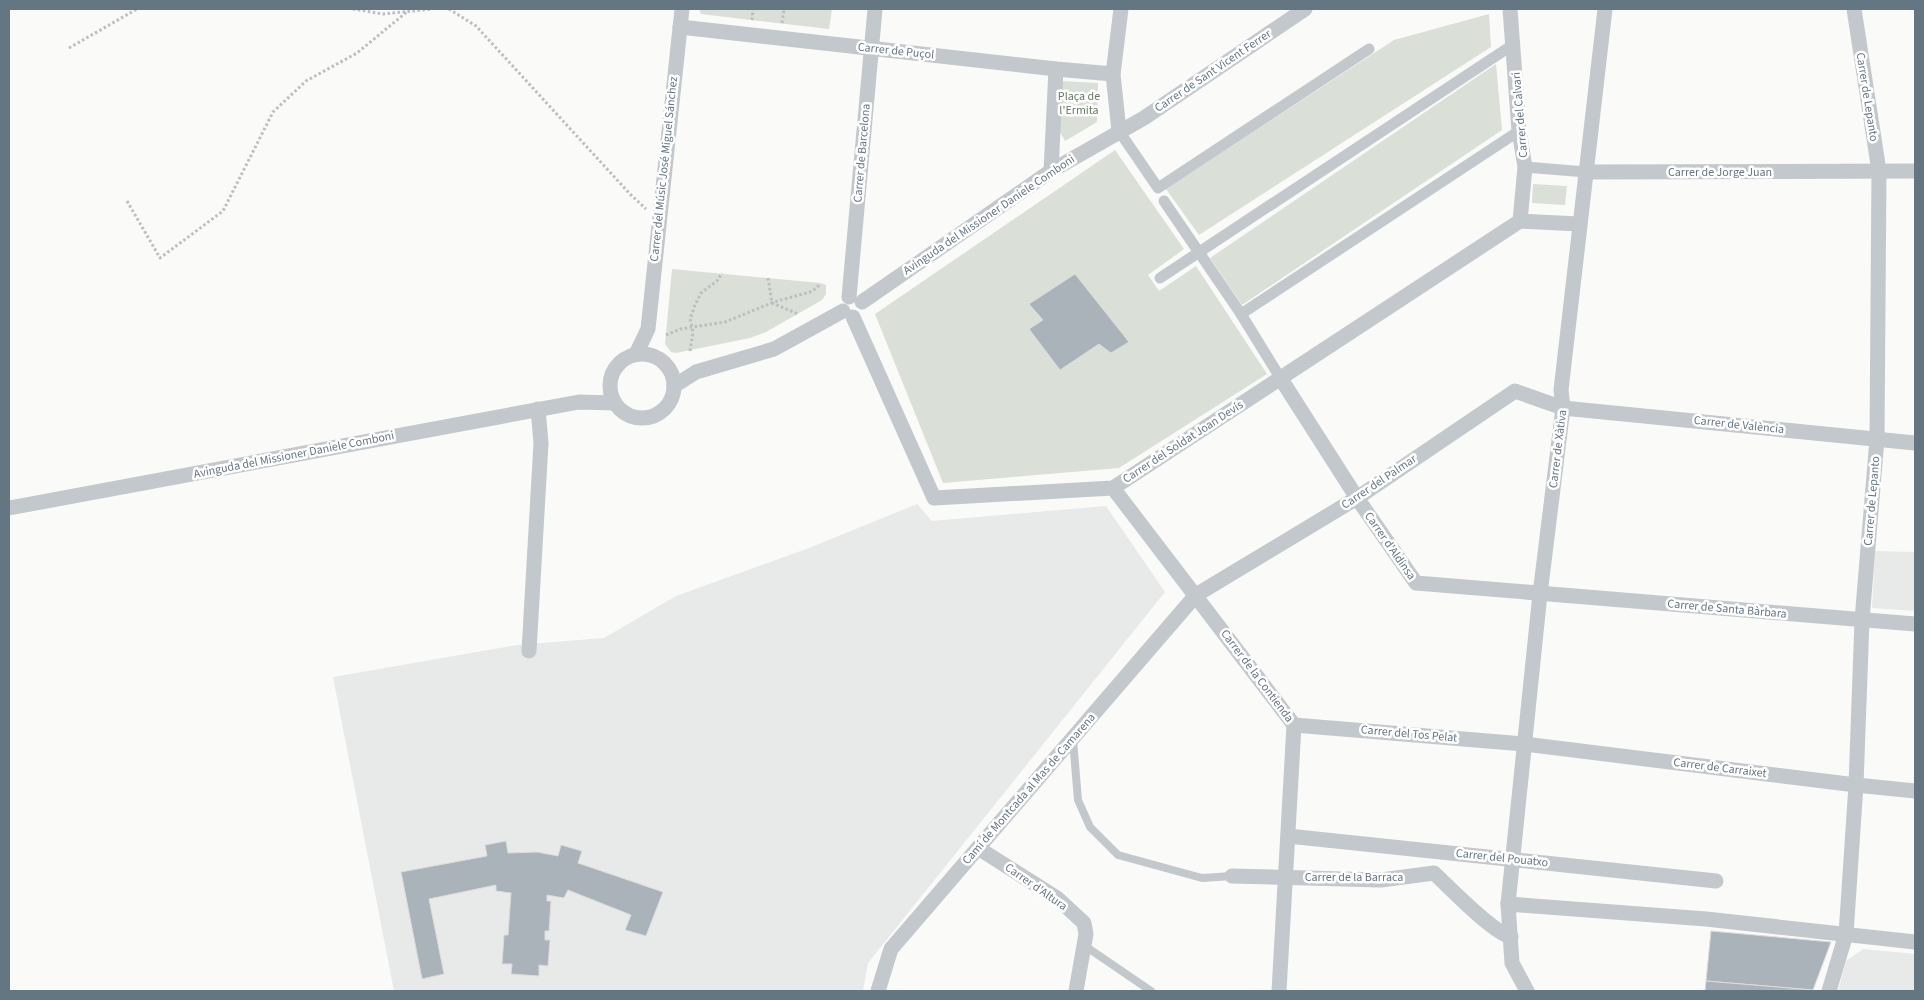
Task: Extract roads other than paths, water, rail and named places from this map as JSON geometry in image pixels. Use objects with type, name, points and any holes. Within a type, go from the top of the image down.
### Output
[{"type":"street","name":"Carrer del Músic José Miguel Sánchez","points":[[655,357],[648,329],[682,9]]},
{"type":"street","name":"Carrer de Barcelona","points":[[856,299],[875,9]]},
{"type":"street","points":[[1121,9],[1113,74],[1119,131],[1158,188],[1369,49]]},
{"type":"street","name":"Carrer de Sant Vicent Ferrer","points":[[1119,131],[1144,118],[1305,9]]},
{"type":"street","name":"Carrer del Calvari","points":[[1510,9],[1519,131],[1524,168],[1520,221]]},
{"type":"street","name":"Carrer de Xàtiva","points":[[1527,991],[1512,963],[1508,904],[1540,594],[1563,408],[1561,390],[1605,9]]},
{"type":"street","name":"Carrer de Lepanto","points":[[1829,991],[1846,934],[1856,785],[1862,620],[1877,438],[1879,171],[1854,9]]},
{"type":"street","name":"Carrer de Puçol","points":[[680,27],[1113,74]]},
{"type":"street","points":[[1160,278],[1514,44]]},
{"type":"street","points":[[1051,170],[1056,69]]},
{"type":"street","name":"Avinguda del Missioner Daniele Comboni","points":[[856,299],[1051,170],[1119,131]]},
{"type":"street","points":[[1241,314],[1519,131]]},
{"type":"street","name":"Carrer de Jorge Juan","points":[[1524,168],[1586,172],[1915,172]]},
{"type":"street","points":[[1164,201],[1241,314],[1281,379]]},
{"type":"street","points":[[1520,221],[1579,224]]},
{"type":"street","name":"Carrer del Soldat Joan Devís","points":[[848,314],[934,498],[1113,488],[1520,221]]},
{"type":"street","points":[[674,386],[696,372],[774,350],[848,314],[862,312],[856,299]]},
{"type":"street","name":"Carrer del Músic José Miguel Sánchez","points":[[636,354],[648,329]]},
{"type":"street","points":[[636,354],[646,354],[655,357],[668,368],[672,376],[674,386],[672,396],[660,412],[651,417],[640,418],[631,416],[622,411],[615,403],[610,389],[613,374],[618,364],[626,358],[636,354]]},
{"type":"street","points":[[668,368],[696,372]]},
{"type":"street","name":"Avinguda del Missioner Daniele Comboni","points":[[579,402],[600,388],[613,374]]},
{"type":"street","name":"Carrer d'Aldinsa","points":[[1281,379],[1357,498],[1416,583],[1540,594]]},
{"type":"street","name":"Carrer del Palmar","points":[[1196,595],[1357,498],[1515,391],[1563,408]]},
{"type":"street","name":"Avinguda del Missioner Daniele Comboni","points":[[9,508],[538,409],[579,402],[615,403]]},
{"type":"street","name":"Carrer de València","points":[[1563,408],[1915,443]]},
{"type":"street","points":[[529,651],[541,443],[538,409]]},
{"type":"street","name":"Carrer de la Contienda","points":[[1113,488],[1294,725],[1279,991]]},
{"type":"street","name":"Carrer de Santa Bàrbara","points":[[1540,594],[1915,624]]},
{"type":"street","name":"Camí de Montcada al Mas de Camarena","points":[[878,991],[891,949],[1196,595]]},
{"type":"street","name":"Carrer del Tos Pelat","points":[[1294,725],[1524,744]]},
{"type":"street","name":"Carrer de Carraixet","points":[[1524,744],[1915,791]]},
{"type":"street","name":"Carrer del Pouatxo","points":[[1288,836],[1716,881]]},
{"type":"street","name":"Carrer d'Altura","points":[[978,848],[1057,898],[1084,923],[1086,934],[1076,991]]},
{"type":"street","name":"Carrer de la Barraca","points":[[1232,876],[1381,880],[1434,873],[1492,926],[1504,936],[1510,937]]},
{"type":"street","points":[[1508,904],[1706,919],[1915,942]]},
{"type":"lane","points":[[1073,738],[1078,800],[1090,828],[1118,854],[1202,878],[1232,876]]},
{"type":"lane","points":[[1084,946],[1151,991]]},
{"type":"park label","name":"Plaça de l'Ermita","points":[[1079,103]]}]
